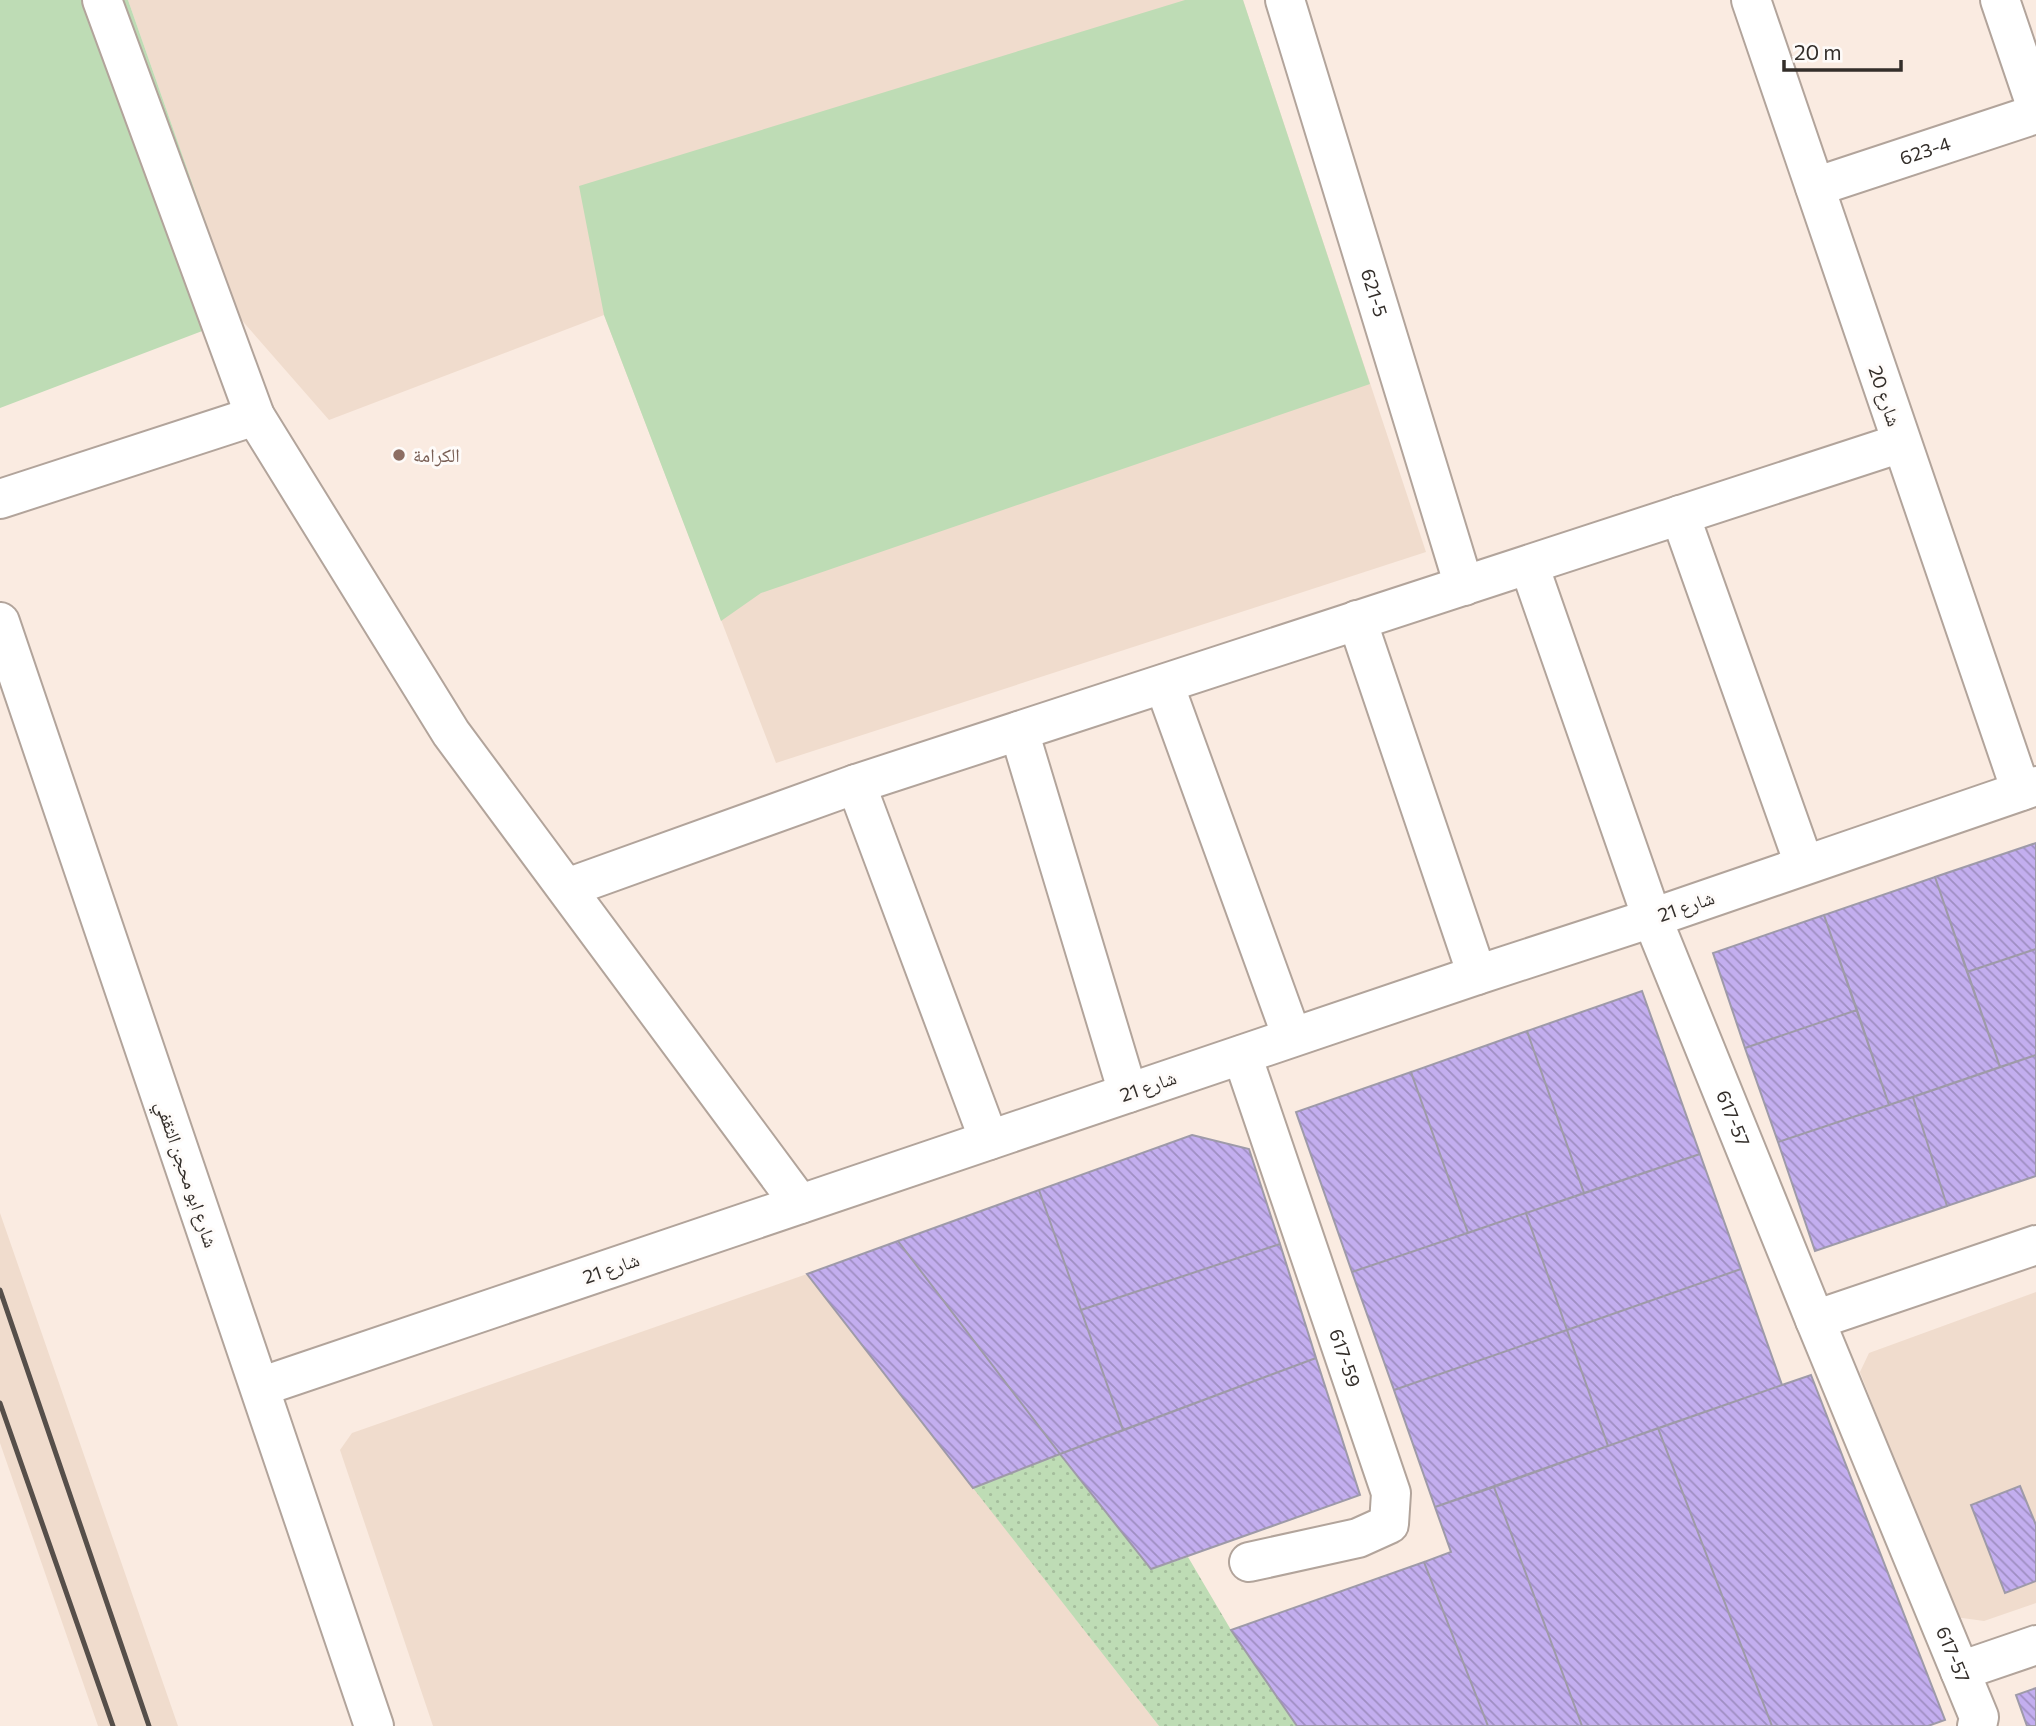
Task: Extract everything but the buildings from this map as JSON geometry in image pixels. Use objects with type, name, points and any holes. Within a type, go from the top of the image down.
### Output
[{"type":"street","points":[[102,0],[254,416],[451,733],[800,1204]]},
{"type":"street","name":"621-5","points":[[1285,0],[1464,586]]},
{"type":"street","name":"شارع 20","points":[[1751,0],[1901,443],[2029,789]]},
{"type":"street","points":[[2000,0],[2036,106]]},
{"type":"street","name":"623-4","points":[[1815,187],[2036,114]]},
{"type":"street","points":[[0,499],[254,416]]},
{"type":"street","points":[[567,888],[856,784],[1901,443]]},
{"type":"street","points":[[1680,515],[1804,864]]},
{"type":"street","name":"617-57","points":[[1529,565],[1652,918],[1960,1671],[1978,1722]]},
{"type":"street","points":[[1357,620],[1477,975]]},
{"type":"street","name":"شارع ابو محجن الثقفي","points":[[0,622],[374,1726]]},
{"type":"street","points":[[1164,684],[1293,1037]]},
{"type":"street","points":[[1019,731],[1128,1093]]},
{"type":"street","points":[[856,784],[989,1140]]},
{"type":"street","name":"شارع 21","points":[[260,1387],[2029,789]]},
{"type":"street","name":"617-59","points":[[1242,1055],[1391,1493],[1389,1524],[1358,1538],[1250,1562]]},
{"type":"street","points":[[1815,1320],[2036,1245]]},
{"type":"street","points":[[1960,1671],[2036,1645]]},
{"type":"shaded area","points":[[128,0],[1243,0],[1426,552],[776,763],[604,315],[329,420],[239,317]]},
{"type":"shaded area","points":[[0,1213],[178,1726],[98,1726],[0,1443]]},
{"type":"shaded area","points":[[807,1274],[1159,1726],[433,1726],[340,1450],[352,1433]]},
{"type":"shaded area","points":[[2036,1292],[2036,1603],[1984,1621],[1955,1617],[1860,1372],[1869,1353]]},
{"type":"green space","points":[[0,0],[128,0],[239,317],[0,408]]},
{"type":"green space","points":[[1185,0],[1243,0],[1370,384],[761,593],[721,621],[604,315],[579,186]]},
{"type":"green space","points":[[1060,1454],[1151,1569],[1188,1557],[1231,1630],[1297,1726],[1159,1726],[973,1488]]},
{"type":"railway","points":[[0,1290],[149,1726]]},
{"type":"railway","points":[[0,1403],[113,1726]]},
{"type":"place","name":"الكرامة","points":[[399,455]]}]
